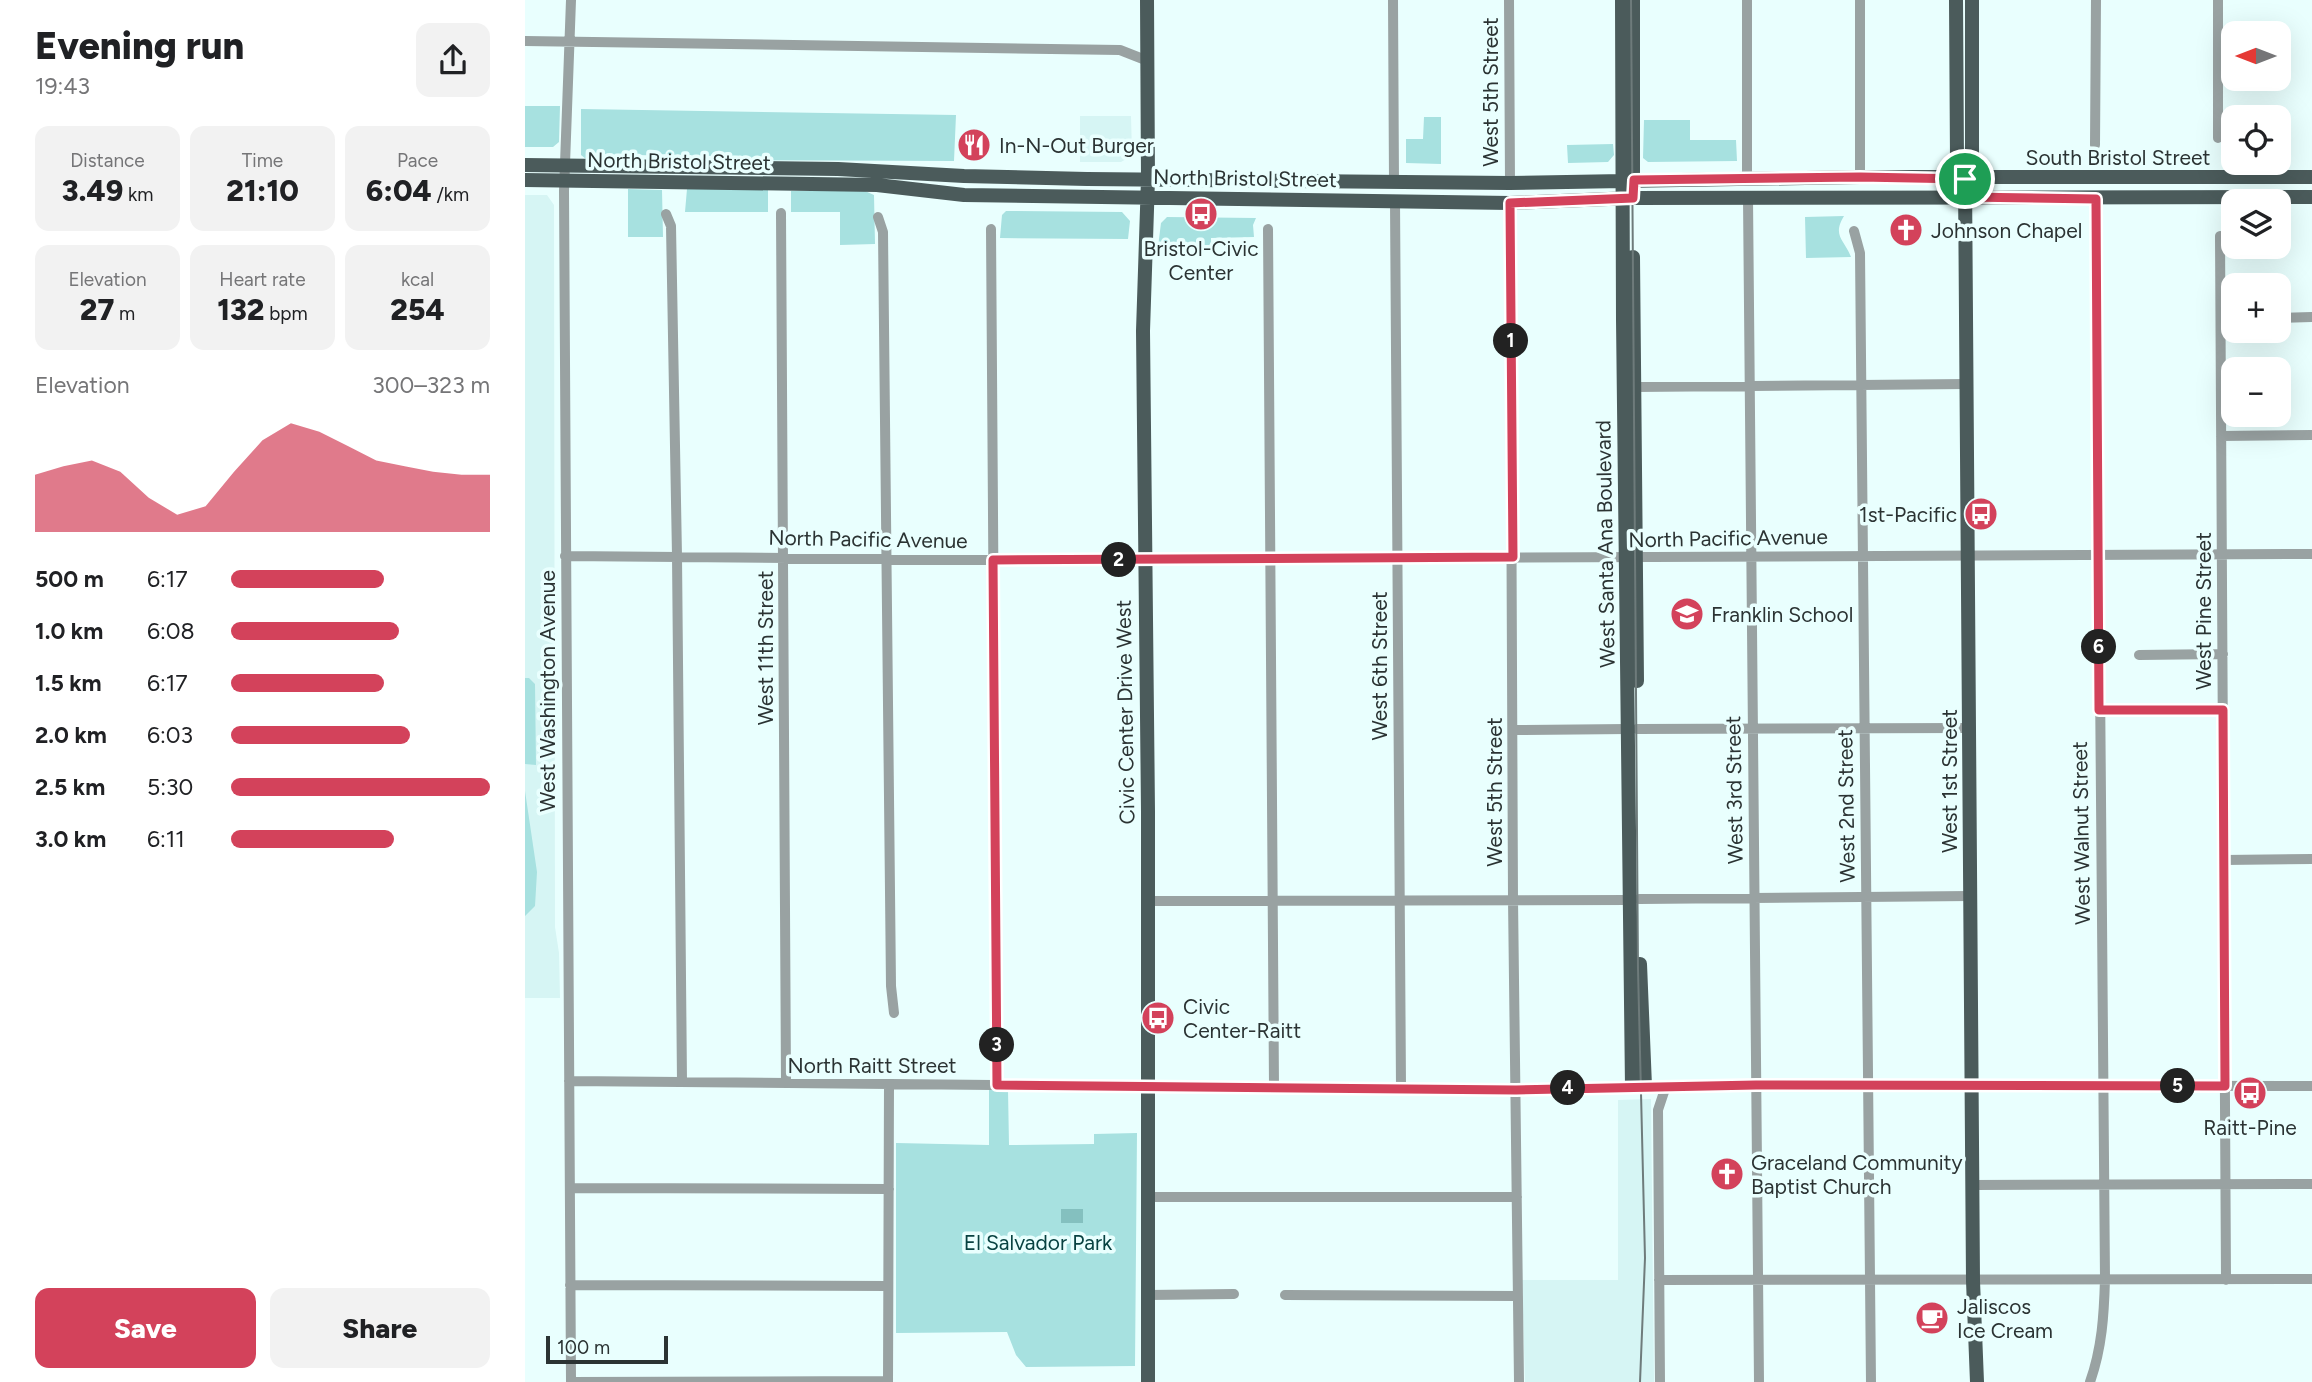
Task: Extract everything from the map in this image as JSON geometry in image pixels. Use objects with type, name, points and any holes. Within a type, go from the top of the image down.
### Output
[{"type":"main road","name":"Civic Center Drive West","points":[[1147,0],[1148,179],[1143,279],[1147,1382]]},
{"type":"main road","name":"West Santa Ana Boulevard","points":[[1622,0],[1628,180]]},
{"type":"main road","name":"West Santa Ana Boulevard","points":[[1633,0],[1628,198],[1638,1086]]},
{"type":"main road","name":"West 1st Street","points":[[1956,0],[1957,161],[1965,179]]},
{"type":"main road","name":"West 1st Street","points":[[1972,0],[1972,161],[1965,179],[1965,197],[1973,1281],[1977,1382]]},
{"type":"main road","name":"North Bristol Street","points":[[525,165],[838,169],[964,176],[1394,182],[1510,183],[1860,177],[1965,179]]},
{"type":"main road","name":"South Bristol Street","points":[[1965,179],[2312,177]]},
{"type":"main road","name":"North Bristol Street","points":[[525,180],[877,185],[964,195],[1510,203],[1628,198],[1965,197]]},
{"type":"main road","name":"South Bristol Street","points":[[1965,197],[2312,197]]},
{"type":"main road","name":"West Santa Ana Boulevard","points":[[1628,198],[1635,387],[1631,559]]},
{"type":"street","name":"West Washington Avenue","points":[[571,0],[564,180],[571,1382]]},
{"type":"street","points":[[1393,0],[1394,182]]},
{"type":"street","name":"West 5th Street","points":[[1509,0],[1510,183]]},
{"type":"street","points":[[1747,0],[1748,179]]},
{"type":"street","points":[[1860,0],[1860,177]]},
{"type":"street","points":[[2095,145],[2096,0]]},
{"type":"street","points":[[2218,0],[2218,138]]},
{"type":"street","points":[[525,41],[1121,50],[1148,61]]},
{"type":"street","name":"West 3rd Street","points":[[1748,198],[1759,1382]]},
{"type":"street","name":"West Walnut Street","points":[[2090,1382],[2098,1359],[2102,1333],[2105,1279],[2096,199]]},
{"type":"street","name":"West 6th Street","points":[[1395,201],[1401,1088]]},
{"type":"street","name":"West 5th Street","points":[[1510,203],[1513,899],[1519,1382]]},
{"type":"street","name":"West 11th Street","points":[[781,213],[786,1083]]},
{"type":"street","points":[[666,214],[671,226],[683,1082]]},
{"type":"street","points":[[878,217],[883,232],[891,986],[894,1013]]},
{"type":"street","points":[[991,229],[997,1085]]},
{"type":"street","points":[[1268,229],[1274,1087]]},
{"type":"street","name":"West 2nd Street","points":[[1854,231],[1860,253],[1871,1382]]},
{"type":"street","name":"West Pine Street","points":[[2220,236],[2221,318]]},
{"type":"street","points":[[2291,318],[2312,317]]},
{"type":"street","name":"West Pine Street","points":[[2221,343],[2226,1280]]},
{"type":"street","points":[[1635,387],[1967,384]]},
{"type":"street","points":[[2221,436],[2312,435]]},
{"type":"street","name":"North Pacific Avenue","points":[[565,556],[993,560],[2312,554]]},
{"type":"street","points":[[2139,655],[2223,654]]},
{"type":"street","points":[[2099,710],[2223,710]]},
{"type":"street","points":[[1513,730],[1970,727]]},
{"type":"street","points":[[2224,860],[2312,859]]},
{"type":"street","points":[[1147,901],[1971,896]]},
{"type":"street","name":"North Raitt Street","points":[[569,1081],[1516,1090],[1756,1085],[2312,1086]]},
{"type":"street","points":[[571,1382],[888,1382],[889,1084]]},
{"type":"street","points":[[1660,1382],[1658,1110],[1666,1086]]},
{"type":"street","points":[[1973,1185],[2312,1184]]},
{"type":"street","points":[[570,1188],[889,1188]]},
{"type":"street","points":[[1148,1197],[1517,1197]]},
{"type":"street","points":[[1660,1280],[2312,1279]]},
{"type":"street","points":[[570,1285],[888,1286]]},
{"type":"street","points":[[1148,1295],[1234,1294]]},
{"type":"street","points":[[1285,1295],[1518,1296]]},
{"type":"shaded area","points":[[1080,116],[1131,116],[1132,153],[1121,162],[1080,162]]},
{"type":"shaded area","points":[[525,195],[547,195],[554,205],[555,927],[559,953],[560,998],[525,998]]},
{"type":"shaded area","points":[[1651,1099],[1654,1382],[1525,1382],[1522,1280],[1618,1280],[1618,1100]]},
{"type":"shaded area","points":[[1061,1209],[1083,1209],[1083,1223],[1061,1223]]},
{"type":"green space","points":[[525,106],[560,106],[559,142],[553,147],[525,147]]},
{"type":"green space","points":[[581,109],[956,115],[954,161],[731,160],[725,156],[625,155],[622,159],[586,159],[581,155]]},
{"type":"green space","points":[[1424,117],[1441,117],[1441,164],[1406,163],[1406,139],[1423,139]]},
{"type":"green space","points":[[1644,120],[1690,120],[1690,140],[1736,140],[1737,161],[1648,162],[1643,158]]},
{"type":"green space","points":[[1613,144],[1614,155],[1608,162],[1568,163],[1567,145]]},
{"type":"green space","points":[[628,189],[662,190],[663,237],[628,237]]},
{"type":"green space","points":[[687,189],[768,189],[768,212],[685,212]]},
{"type":"green space","points":[[791,191],[865,191],[874,195],[875,244],[840,245],[840,212],[791,212]]},
{"type":"green space","points":[[1006,211],[1122,212],[1130,221],[1128,239],[1000,238],[1002,215]]},
{"type":"green space","points":[[1844,216],[1839,233],[1851,257],[1806,258],[1805,217]]},
{"type":"green space","points":[[1167,217],[1256,218],[1253,225],[1254,237],[1211,238],[1211,247],[1158,247],[1161,223]]},
{"type":"green space","points":[[525,678],[535,684],[536,765],[525,764]]},
{"type":"green space","points":[[525,791],[537,872],[535,906],[525,916]]},
{"type":"green space","name":"El Salvador Park","points":[[989,1090],[1008,1090],[1009,1145],[1094,1144],[1094,1134],[1137,1133],[1135,1366],[1026,1367],[1016,1355],[1007,1332],[896,1333],[896,1143],[989,1145]]},
{"type":"tram line","points":[[1631,0],[1638,969],[1645,1258],[1640,1382]]},
{"type":"place","name":"In-N-Out Burger","points":[[974,145]]},
{"type":"place","name":"Bristol-Civic Center","points":[[1201,214]]},
{"type":"place","name":"Johnson Chapel","points":[[1906,230]]},
{"type":"place","name":"1st-Pacific","points":[[1981,514]]},
{"type":"place","name":"Franklin School","points":[[1687,614]]},
{"type":"place","name":"Civic Center-Raitt","points":[[1158,1018]]},
{"type":"place","name":"Raitt-Pine","points":[[2250,1093]]},
{"type":"place","name":"Graceland Community Baptist Church","points":[[1727,1174]]},
{"type":"place","name":"Jaliscos Ice Cream","points":[[1932,1318]]},
{"type":"route","points":[[1860,177],[1965,179],[1965,197],[2096,199],[2099,710],[2223,710],[2225,1086],[1756,1085],[1516,1090],[997,1085],[993,560],[1513,557],[1510,203],[1633,198],[1634,180],[1860,177]]}]
